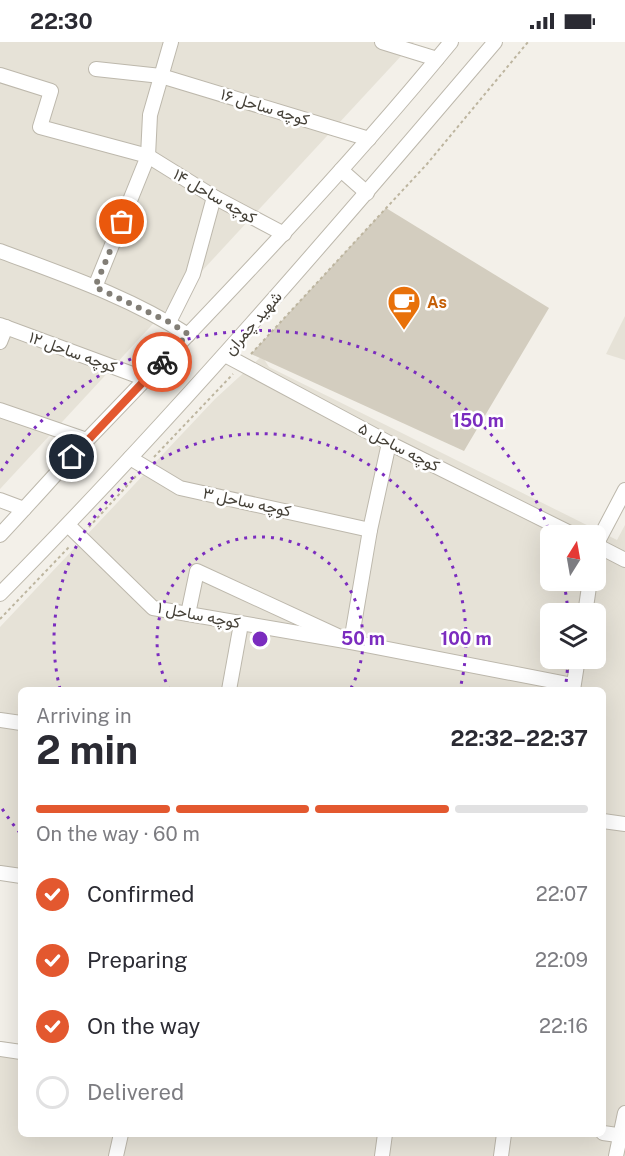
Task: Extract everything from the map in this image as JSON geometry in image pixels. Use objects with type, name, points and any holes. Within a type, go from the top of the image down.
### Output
[{"type":"street","points":[[95,287],[148,156],[150,115],[171,42]]},
{"type":"street","points":[[382,42],[437,59]]},
{"type":"street","points":[[0,535],[87,440],[284,234],[451,42]]},
{"type":"street","name":"شهید چمران","points":[[0,594],[68,525],[225,355],[495,42]]},
{"type":"street","name":"کوچه ساحل ۱۶","points":[[96,69],[161,76],[369,139]]},
{"type":"street","name":"کوچه ساحل ۱۴","points":[[0,75],[51,91],[40,127],[148,156],[214,198],[284,234]]},
{"type":"street","points":[[341,170],[367,193]]},
{"type":"street","points":[[169,322],[193,274],[214,198]]},
{"type":"street","points":[[0,251],[95,287],[169,322],[188,334]]},
{"type":"street","points":[[0,342],[3,326]]},
{"type":"street","name":"کوچه ساحل ۱۲","points":[[3,326],[146,379]]},
{"type":"street","name":"کوچه ساحل ۵","points":[[225,355],[389,443],[554,525]]},
{"type":"street","points":[[0,410],[87,440]]},
{"type":"street","points":[[188,614],[197,571],[351,642],[370,530],[389,443]]},
{"type":"street","name":"کوچه ساحل ۳","points":[[130,458],[180,488],[370,530]]},
{"type":"street","points":[[606,526],[625,490]]},
{"type":"street","points":[[0,500],[24,509]]},
{"type":"street","name":"کوچه ساحل ۱","points":[[68,525],[153,608],[351,642],[573,687]]},
{"type":"street","points":[[606,550],[625,560]]},
{"type":"street","points":[[230,687],[241,624]]},
{"type":"street","points":[[573,687],[576,669]]},
{"type":"street","points":[[0,720],[18,723]]},
{"type":"street","points":[[606,822],[625,825]]},
{"type":"street","points":[[0,873],[18,876]]},
{"type":"street","points":[[0,1049],[18,1052]]},
{"type":"street","points":[[616,1156],[623,1136],[625,1113]]},
{"type":"street","points":[[606,1133],[623,1136]]},
{"type":"street","points":[[116,1156],[120,1137]]},
{"type":"street","points":[[382,1156],[385,1137]]},
{"type":"street","points":[[501,1156],[504,1137]]},
{"type":"path","points":[[0,619],[242,364],[427,164],[528,42]]},
{"type":"path","points":[[147,350],[193,390]]},
{"type":"shaded area","points":[[0,42],[414,42],[0,489]]},
{"type":"shaded area","points":[[625,316],[625,360],[606,354]]},
{"type":"shaded area","points":[[262,356],[269,367],[587,525],[540,525],[540,591],[606,591],[606,535],[617,540],[625,525],[625,1156],[0,1156],[0,1041],[18,1044],[18,1137],[606,1137],[606,687],[18,687],[18,883],[0,880],[0,627],[215,399]]},
{"type":"building","name":"As","points":[[386,208],[549,308],[464,451],[251,354]]},
{"type":"way so far","points":[[122,222],[95,287],[169,322],[188,334],[162,362]]},
{"type":"place","name":"As","points":[[404,331]]},
{"type":"route","points":[[72,457],[162,362]]}]
